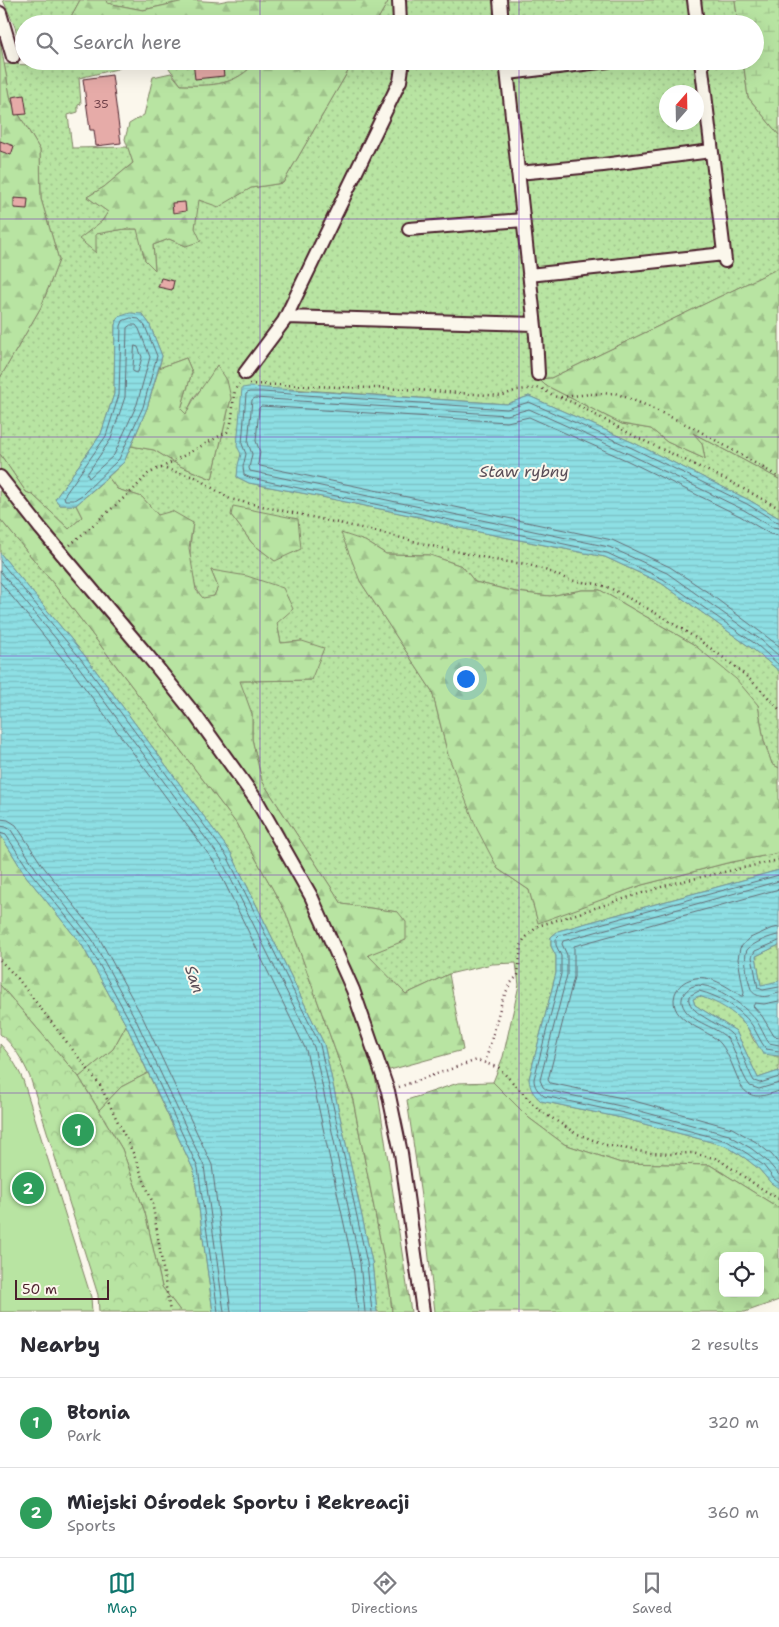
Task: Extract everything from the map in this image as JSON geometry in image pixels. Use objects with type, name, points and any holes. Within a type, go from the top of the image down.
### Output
[{"type":"lane","points":[[399,0],[400,15]]},
{"type":"lane","points":[[500,0],[501,15]]},
{"type":"lane","points":[[694,0],[695,15]]},
{"type":"lane","points":[[0,13],[13,57]]},
{"type":"lane","points":[[244,380],[286,317],[400,81],[402,70]]},
{"type":"lane","points":[[507,70],[538,374]]},
{"type":"lane","points":[[529,275],[725,257],[702,70]]},
{"type":"lane","points":[[518,173],[603,165],[711,151]]},
{"type":"lane","points":[[409,229],[523,220]]},
{"type":"lane","points":[[286,317],[534,324]]},
{"type":"lane","points":[[0,477],[190,708],[257,801],[311,896],[353,990],[388,1091],[401,1153],[423,1312]]},
{"type":"path","points":[[61,552],[133,490],[148,474],[227,432],[232,423],[234,392],[244,380],[501,396],[517,390],[541,388],[572,402],[636,437],[729,481],[779,508]]},
{"type":"path","points":[[560,398],[616,393],[696,429],[779,477]]},
{"type":"path","points":[[161,468],[194,476],[230,499],[471,554],[526,564],[569,580],[610,588],[683,631],[719,655],[741,672],[779,709]]},
{"type":"path","points":[[485,1063],[502,1001],[510,984],[518,974],[521,946],[524,938],[538,926],[674,883],[779,860]]},
{"type":"path","points":[[0,960],[18,979],[100,1085],[134,1155],[152,1201],[170,1312]]},
{"type":"path","points":[[388,1091],[477,1060],[499,1068],[538,1108],[575,1133],[606,1145],[649,1153],[692,1153],[718,1159],[779,1199]]},
{"type":"green space","points":[[3,0],[80,0],[72,15],[15,15],[15,27]]},
{"type":"green space","points":[[80,0],[106,0],[107,3],[143,10],[189,0],[219,2],[229,0],[389,0],[380,15],[72,15]]},
{"type":"green space","points":[[106,0],[189,0],[143,10],[107,3]]},
{"type":"green space","points":[[389,0],[735,0],[737,15],[380,15]]},
{"type":"green space","points":[[735,0],[779,0],[779,135],[748,97],[744,70],[764,70],[764,15],[737,15]]},
{"type":"green space","points":[[0,41],[11,101],[40,150],[41,199],[59,260],[41,307],[0,378]]},
{"type":"green space","points":[[4,64],[15,64],[15,70],[113,70],[79,78],[81,104],[78,105],[78,112],[68,115],[72,148],[128,147],[133,163],[104,187],[87,197],[108,212],[102,221],[80,239],[96,252],[95,234],[125,229],[138,229],[145,260],[155,269],[153,245],[169,239],[186,246],[195,228],[198,200],[219,206],[251,188],[283,183],[349,70],[744,70],[748,97],[779,135],[779,268],[551,378],[540,379],[545,385],[622,424],[651,429],[667,442],[705,459],[702,443],[691,432],[779,479],[779,518],[749,500],[634,443],[529,396],[507,404],[289,389],[241,454],[237,477],[249,483],[605,557],[661,583],[754,650],[779,671],[779,768],[772,764],[764,741],[758,705],[693,644],[600,590],[582,590],[550,596],[516,592],[475,582],[462,566],[430,555],[386,554],[365,541],[360,581],[432,691],[448,755],[498,869],[529,890],[538,922],[642,885],[727,863],[779,853],[779,870],[558,931],[551,937],[551,946],[556,956],[556,973],[529,1079],[541,1101],[622,1118],[726,1146],[759,1169],[771,1183],[779,1188],[779,1208],[710,1165],[621,1163],[564,1144],[529,1118],[493,1082],[503,1057],[519,985],[516,963],[492,964],[449,974],[406,994],[367,955],[405,940],[398,912],[342,904],[262,781],[252,739],[252,714],[239,681],[311,680],[302,641],[281,643],[277,623],[211,570],[218,587],[214,596],[203,599],[194,582],[190,562],[193,523],[158,515],[142,497],[117,489],[108,477],[124,462],[131,446],[154,450],[180,466],[212,479],[231,398],[217,365],[207,382],[194,397],[186,414],[181,409],[192,372],[186,358],[159,368],[162,356],[149,323],[142,314],[118,317],[115,325],[114,394],[101,434],[55,499],[60,505],[76,505],[82,517],[69,529],[33,495],[26,492],[0,454],[0,378],[41,307],[59,260],[41,199],[40,150],[11,101]],"holes":[[[231,515],[297,519],[275,561],[252,543]]]},
{"type":"green space","points":[[170,70],[248,70],[232,80],[223,83],[181,85]]},
{"type":"green space","points":[[248,70],[349,70],[283,183],[251,188],[219,207],[199,200],[195,228],[201,241],[186,246],[169,239],[153,245],[155,270],[145,260],[137,229],[96,234],[96,253],[79,239],[102,221],[108,212],[87,197],[104,187],[133,163],[125,139],[129,124],[144,115],[153,77],[171,73],[181,85],[203,85],[223,83]]},
{"type":"green space","points":[[779,268],[779,479],[693,433],[702,443],[705,459],[667,442],[651,429],[622,424],[545,385],[539,379],[551,378]]},
{"type":"green space","points":[[186,358],[192,372],[181,409],[186,414],[217,365],[227,380],[231,398],[212,479],[180,466],[154,450],[131,446],[147,408],[159,368]]},
{"type":"green space","points":[[0,454],[26,492],[33,495],[69,529],[82,517],[76,505],[108,477],[117,489],[142,497],[158,515],[172,511],[193,523],[189,548],[196,590],[203,598],[214,596],[218,587],[211,570],[247,576],[283,588],[293,609],[277,623],[281,643],[302,641],[324,648],[311,680],[240,681],[252,714],[252,739],[262,781],[342,904],[398,912],[406,922],[406,940],[368,955],[406,994],[449,974],[463,1050],[375,1074],[411,1312],[392,1312],[390,1290],[353,1100],[286,913],[236,823],[53,583],[0,519]]},
{"type":"green space","points":[[233,506],[298,519],[301,549],[275,561],[252,543],[231,515]]},
{"type":"green space","points":[[0,519],[53,583],[236,823],[286,913],[353,1100],[390,1290],[392,1312],[377,1312],[372,1262],[324,1044],[231,853],[85,656],[0,553]]},
{"type":"green space","points":[[341,533],[365,541],[386,554],[430,555],[462,566],[475,582],[516,592],[550,596],[582,590],[600,590],[693,644],[736,679],[758,705],[764,741],[772,764],[779,768],[779,853],[727,863],[642,885],[538,923],[529,890],[498,869],[477,829],[448,755],[432,691],[360,581]]},
{"type":"green space","points":[[0,834],[26,876],[82,945],[126,1025],[113,1049],[79,1077],[0,985]]},
{"type":"green space","points":[[779,945],[779,981],[761,986],[756,956]]},
{"type":"green space","points":[[0,985],[79,1077],[122,1149],[145,1213],[162,1287],[181,1312],[99,1312],[98,1295],[30,1077],[18,1054],[0,1034]]},
{"type":"green space","points":[[699,996],[717,1002],[735,1014],[747,1027],[754,1041],[774,1056],[779,1056],[779,1071],[758,1078],[736,1031],[695,1005],[693,999]]},
{"type":"green space","points":[[126,1025],[148,1073],[121,1087],[99,1110],[79,1077],[113,1049]]},
{"type":"green space","points":[[0,1044],[13,1061],[23,1080],[91,1297],[92,1312],[0,1312]]},
{"type":"green space","points":[[148,1073],[194,1171],[213,1312],[181,1312],[162,1287],[145,1213],[122,1149],[99,1110],[121,1087]]},
{"type":"green space","points":[[493,1082],[529,1118],[564,1144],[621,1163],[710,1165],[779,1208],[779,1300],[745,1312],[435,1312],[426,1231],[407,1100],[458,1083]]},
{"type":"water","points":[[130,313],[142,314],[149,323],[162,356],[147,408],[124,462],[76,505],[60,505],[55,499],[101,434],[114,394],[115,325],[118,317]]},
{"type":"water","name":"Staw rybny","points":[[242,388],[507,404],[529,396],[634,443],[749,500],[779,518],[779,671],[754,650],[661,583],[605,557],[249,483],[237,477],[241,454],[237,446]]},
{"type":"water","name":"San","points":[[0,553],[85,656],[231,853],[324,1044],[372,1262],[377,1312],[213,1312],[194,1171],[126,1025],[82,945],[26,876],[0,834]]},
{"type":"water","points":[[779,870],[779,945],[756,956],[761,985],[779,981],[779,1056],[763,1054],[748,1029],[731,1011],[699,996],[693,999],[695,1005],[736,1031],[758,1078],[779,1071],[779,1188],[771,1183],[759,1169],[726,1146],[622,1118],[541,1101],[536,1096],[531,1089],[529,1079],[556,973],[556,956],[551,946],[551,937],[558,931]]},
{"type":"building","points":[[194,70],[223,70],[224,76],[195,79]]},
{"type":"building","points":[[112,75],[121,143],[96,146],[94,130],[90,130],[83,79]]},
{"type":"building","points":[[24,95],[27,114],[15,115],[12,97]]},
{"type":"building","points":[[0,141],[14,146],[11,155],[0,151]]},
{"type":"building","points":[[14,198],[28,199],[27,209],[14,208]]},
{"type":"building","points":[[185,202],[186,211],[173,213],[172,203]]},
{"type":"building","points":[[161,278],[174,281],[172,290],[158,287]]},
{"type":"place","name":"Błonia","points":[[78,1130]]},
{"type":"place","name":"Miejski Ośrodek Sportu i Rekreacji","points":[[28,1188]]}]
